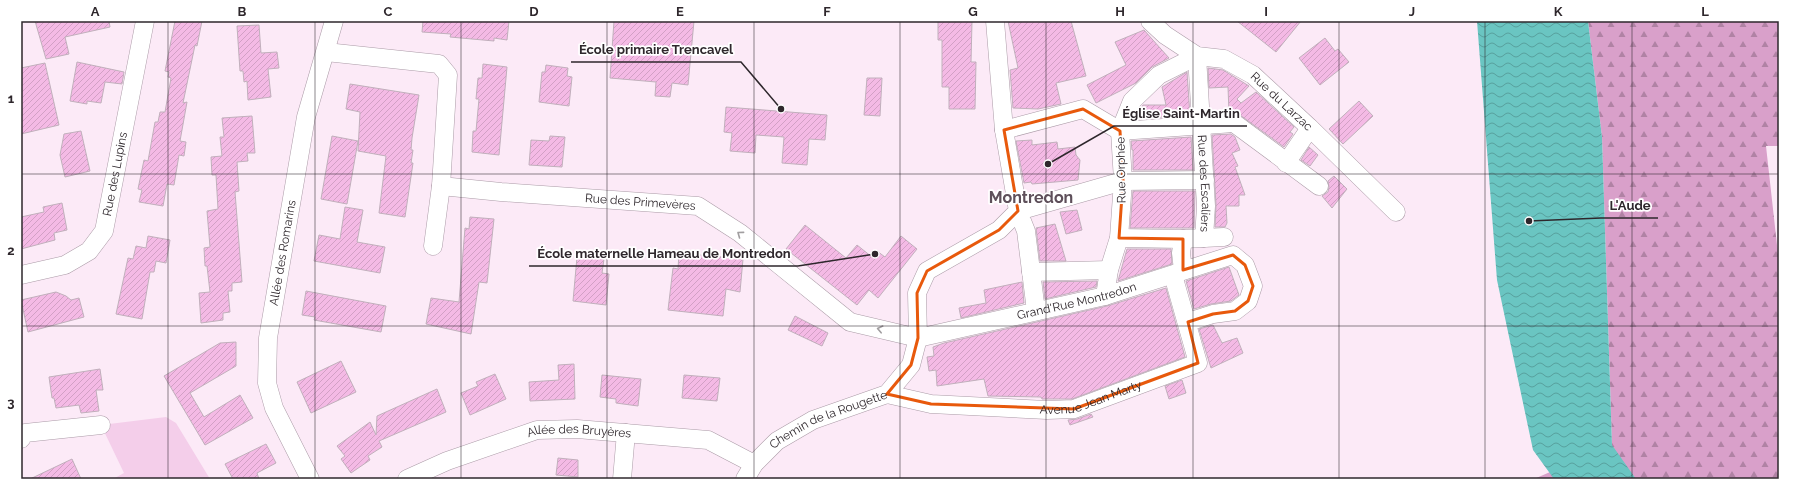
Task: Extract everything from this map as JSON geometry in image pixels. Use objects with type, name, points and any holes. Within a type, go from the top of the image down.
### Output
[{"type":"street","name":"Rue des Lupins","points":[[21,274],[65,265],[89,251],[104,231],[145,21]]},
{"type":"street","name":"Allée des Romarins","points":[[310,479],[274,408],[267,383],[268,338],[306,117],[334,21]]},
{"type":"street","points":[[995,21],[1004,130],[1018,211],[1026,231],[1036,311]]},
{"type":"street","name":"Rue du Larzac","points":[[1150,21],[1166,28],[1197,56],[1224,59],[1253,75],[1396,212]]},
{"type":"street","points":[[326,52],[439,64],[448,75],[441,186],[433,246]]},
{"type":"street","name":"Rue des Escaliers","points":[[1197,56],[1205,180],[1206,206],[1204,238]]},
{"type":"street","name":"Rue Orphée","points":[[1105,296],[1109,270],[1119,238],[1123,181],[1120,131],[1132,101],[1159,75],[1197,56]]},
{"type":"street","points":[[1004,130],[1083,109],[1120,131],[1234,122],[1319,186]]},
{"type":"street","points":[[1286,162],[1310,128]]},
{"type":"street","points":[[1018,211],[1123,181],[1205,180]]},
{"type":"street","name":"Rue des Primevères","points":[[441,186],[501,192],[698,206],[740,233],[850,322],[918,338]]},
{"type":"street","name":"Chemin de la Rougette","points":[[745,479],[754,464],[777,441],[814,420],[887,394],[911,365],[918,338],[917,293],[927,270],[999,230],[1018,211]]},
{"type":"street","points":[[1119,238],[1183,239],[1224,237]]},
{"type":"street","name":"Avenue Jean Marty","points":[[887,394],[931,404],[1047,410],[1074,409],[1198,363],[1178,272],[1183,239]]},
{"type":"street","name":"Grand'Rue Montredon","points":[[918,338],[1105,296],[1233,255],[1245,265],[1252,286],[1248,301],[1235,311],[1212,314],[1188,322]]},
{"type":"street","points":[[1031,272],[1109,270]]},
{"type":"street","points":[[21,439],[25,433],[101,425]]},
{"type":"street","name":"Allée des Bruyères","points":[[407,479],[447,461],[537,430],[577,429],[708,440],[754,464]]},
{"type":"street","points":[[622,479],[626,434]]},
{"type":"highlighted area","points":[[1083,109],[1120,131],[1123,181],[1119,238],[1183,239],[1183,270],[1233,255],[1245,265],[1253,286],[1248,301],[1235,311],[1213,314],[1188,322],[1198,363],[1074,409],[931,404],[887,394],[911,365],[918,338],[917,293],[927,271],[999,230],[1018,211],[1004,130]]},
{"type":"shaded area","points":[[166,417],[176,423],[210,479],[113,479],[124,473],[101,425]]},
{"type":"green space","points":[[1588,21],[1779,21],[1779,146],[1766,146],[1779,263],[1779,479],[1534,479],[1612,445],[1602,137]]},
{"type":"water","points":[[1477,21],[1588,21],[1602,137],[1612,445],[1636,479],[1554,479],[1533,450],[1497,280]]},
{"type":"building","points":[[35,21],[109,21],[110,27],[65,37],[69,54],[46,59]]},
{"type":"building","points":[[175,21],[202,21],[197,46],[195,45],[183,103],[187,102],[180,141],[186,142],[184,156],[179,155],[174,185],[167,184],[163,206],[139,202],[142,190],[138,189],[144,160],[148,161],[155,122],[158,122],[160,112],[165,112],[171,78],[168,77],[169,72],[165,71]]},
{"type":"building","points":[[423,21],[509,21],[507,40],[494,38],[494,41],[450,37],[451,34],[422,32]]},
{"type":"building","points":[[614,21],[694,21],[688,85],[672,83],[670,97],[655,96],[656,82],[610,78]]},
{"type":"building","points":[[938,21],[972,21],[971,62],[976,62],[975,109],[949,109],[949,87],[942,87],[942,40],[938,40]]},
{"type":"building","points":[[1008,21],[1071,21],[1086,76],[1056,83],[1061,104],[1038,109],[1013,108],[1010,70],[1018,68]]},
{"type":"building","points":[[1237,21],[1301,21],[1276,52]]},
{"type":"building","points":[[259,25],[261,53],[277,52],[279,68],[268,69],[271,97],[248,100],[247,81],[244,82],[243,71],[240,71],[237,26]]},
{"type":"building","points":[[1144,30],[1169,58],[1152,67],[1136,83],[1096,103],[1087,85],[1126,65],[1115,42]]},
{"type":"building","points":[[1325,38],[1335,51],[1338,49],[1349,62],[1320,85],[1299,58]]},
{"type":"building","points":[[77,62],[124,72],[122,84],[105,82],[101,103],[87,101],[87,104],[70,101]]},
{"type":"building","points":[[45,63],[59,125],[21,134],[21,68]]},
{"type":"building","points":[[483,64],[507,67],[499,155],[472,152],[473,131],[476,131],[479,99],[476,99],[478,78],[482,78]]},
{"type":"building","points":[[546,65],[568,68],[567,76],[572,77],[569,106],[539,102],[542,72],[545,72]]},
{"type":"building","points":[[1208,68],[1223,70],[1249,86],[1237,99],[1241,103],[1256,92],[1294,127],[1290,132],[1293,134],[1284,147],[1240,115],[1229,113],[1228,87],[1209,88]]},
{"type":"building","points":[[1187,72],[1190,116],[1136,119],[1143,105],[1166,105],[1162,87]]},
{"type":"building","points":[[867,78],[882,78],[880,116],[864,115]]},
{"type":"building","points":[[350,84],[419,95],[412,138],[411,150],[413,150],[411,163],[413,163],[405,217],[379,213],[386,156],[358,151],[360,112],[346,109]]},
{"type":"building","points":[[1359,101],[1373,116],[1343,144],[1329,129]]},
{"type":"building","points":[[726,107],[827,115],[825,140],[809,139],[807,165],[782,163],[784,137],[756,135],[755,153],[730,151],[732,133],[724,132]]},
{"type":"building","points":[[252,116],[255,153],[247,153],[248,161],[237,162],[239,191],[235,192],[242,282],[232,283],[232,291],[228,291],[230,312],[223,313],[223,320],[201,323],[199,293],[210,292],[207,266],[205,266],[204,248],[210,247],[207,211],[218,209],[216,175],[212,175],[211,157],[222,156],[220,137],[224,137],[222,118]]},
{"type":"building","points":[[81,131],[90,171],[65,177],[60,155],[64,134]]},
{"type":"building","points":[[1231,134],[1235,137],[1240,150],[1232,153],[1238,166],[1235,167],[1245,195],[1239,195],[1239,206],[1226,206],[1227,223],[1225,227],[1215,227],[1216,205],[1212,135]]},
{"type":"building","points":[[332,136],[358,141],[347,204],[321,199]]},
{"type":"building","points":[[550,136],[565,137],[562,167],[529,165],[531,140],[549,141]]},
{"type":"building","points":[[1191,137],[1193,170],[1133,170],[1133,150],[1131,141]]},
{"type":"building","points":[[1032,140],[1032,145],[1057,142],[1058,149],[1075,147],[1076,155],[1080,160],[1078,180],[1032,184],[1031,182],[1024,183],[1016,141]]},
{"type":"building","points":[[1309,147],[1318,155],[1310,166],[1301,160]]},
{"type":"building","points":[[1334,176],[1347,189],[1332,208],[1322,196],[1328,192],[1328,181]]},
{"type":"building","points":[[1133,191],[1195,191],[1194,228],[1130,228]]},
{"type":"building","points":[[62,203],[67,230],[54,233],[55,240],[21,249],[21,217],[44,212],[43,207]]},
{"type":"building","points":[[345,207],[363,210],[357,242],[385,247],[380,273],[314,261],[319,235],[340,239]]},
{"type":"building","points":[[1077,210],[1082,230],[1066,234],[1060,212]]},
{"type":"building","points":[[470,217],[494,219],[487,283],[479,282],[471,334],[426,324],[431,298],[459,302],[465,228],[469,229]]},
{"type":"building","points":[[1055,224],[1066,261],[1040,261],[1036,228]]},
{"type":"building","points":[[805,225],[846,258],[857,245],[872,257],[877,251],[885,257],[901,236],[917,249],[878,298],[869,290],[857,305],[786,249]]},
{"type":"building","points":[[148,236],[170,240],[166,263],[156,261],[154,272],[150,272],[142,319],[116,314],[128,258],[133,259],[136,246],[146,248]]},
{"type":"building","points":[[1127,249],[1171,249],[1172,264],[1118,281]]},
{"type":"building","points":[[679,253],[743,259],[740,292],[726,289],[723,316],[668,310],[673,268],[678,269]]},
{"type":"building","points":[[577,257],[604,259],[602,273],[609,274],[606,305],[573,301]]},
{"type":"building","points":[[1229,267],[1239,295],[1231,301],[1211,304],[1194,309],[1186,281]]},
{"type":"building","points":[[1097,281],[1096,287],[1045,299],[1043,282]]},
{"type":"building","points":[[1022,282],[1024,303],[961,318],[959,308],[986,303],[984,290]]},
{"type":"building","points":[[1166,288],[1185,357],[1072,399],[988,396],[984,379],[937,386],[936,370],[929,371],[927,357],[934,356],[933,347],[944,343],[1107,306]]},
{"type":"building","points":[[306,291],[386,306],[381,332],[314,320],[315,317],[302,315]]},
{"type":"building","points":[[56,292],[71,300],[79,298],[84,317],[28,332],[21,300]]},
{"type":"building","points":[[795,316],[828,333],[822,346],[788,330]]},
{"type":"building","points":[[1213,325],[1222,343],[1237,338],[1243,353],[1211,368],[1199,329]]},
{"type":"building","points":[[236,342],[236,366],[190,393],[204,417],[240,395],[253,418],[205,445],[164,376],[220,343]]},
{"type":"building","points":[[341,361],[356,392],[311,413],[297,382]]},
{"type":"building","points":[[574,364],[575,399],[530,401],[529,382],[559,380],[558,365]]},
{"type":"building","points":[[100,369],[103,390],[96,390],[99,411],[81,413],[79,405],[56,408],[54,398],[52,398],[49,377]]},
{"type":"building","points":[[495,374],[506,399],[470,415],[461,393],[478,386],[476,382]]},
{"type":"building","points":[[602,375],[641,379],[638,406],[616,403],[616,399],[600,397]]},
{"type":"building","points":[[684,375],[720,378],[717,401],[682,398]]},
{"type":"building","points":[[1182,380],[1186,393],[1169,399],[1165,386]]},
{"type":"building","points":[[437,389],[446,412],[379,441],[382,447],[368,456],[370,460],[351,473],[341,459],[345,456],[337,446],[370,422],[376,435],[377,416]]},
{"type":"building","points":[[1091,414],[1093,417],[1070,425],[1068,420],[1077,419]]},
{"type":"building","points":[[266,444],[276,463],[257,473],[259,479],[233,479],[225,464]]},
{"type":"building","points":[[558,458],[578,460],[578,477],[556,475]]},
{"type":"building","points":[[72,459],[81,479],[30,479]]},
{"type":"place","name":"École primaire Trencavel","points":[[781,109]]},
{"type":"place","name":"Église Saint-Martin","points":[[1048,164]]},
{"type":"place","name":"L'Aude","points":[[1529,221]]},
{"type":"place","name":"École maternelle Hameau de Montredon","points":[[875,254]]},
{"type":"district","name":"Montredon","points":[[1031,197]]}]
